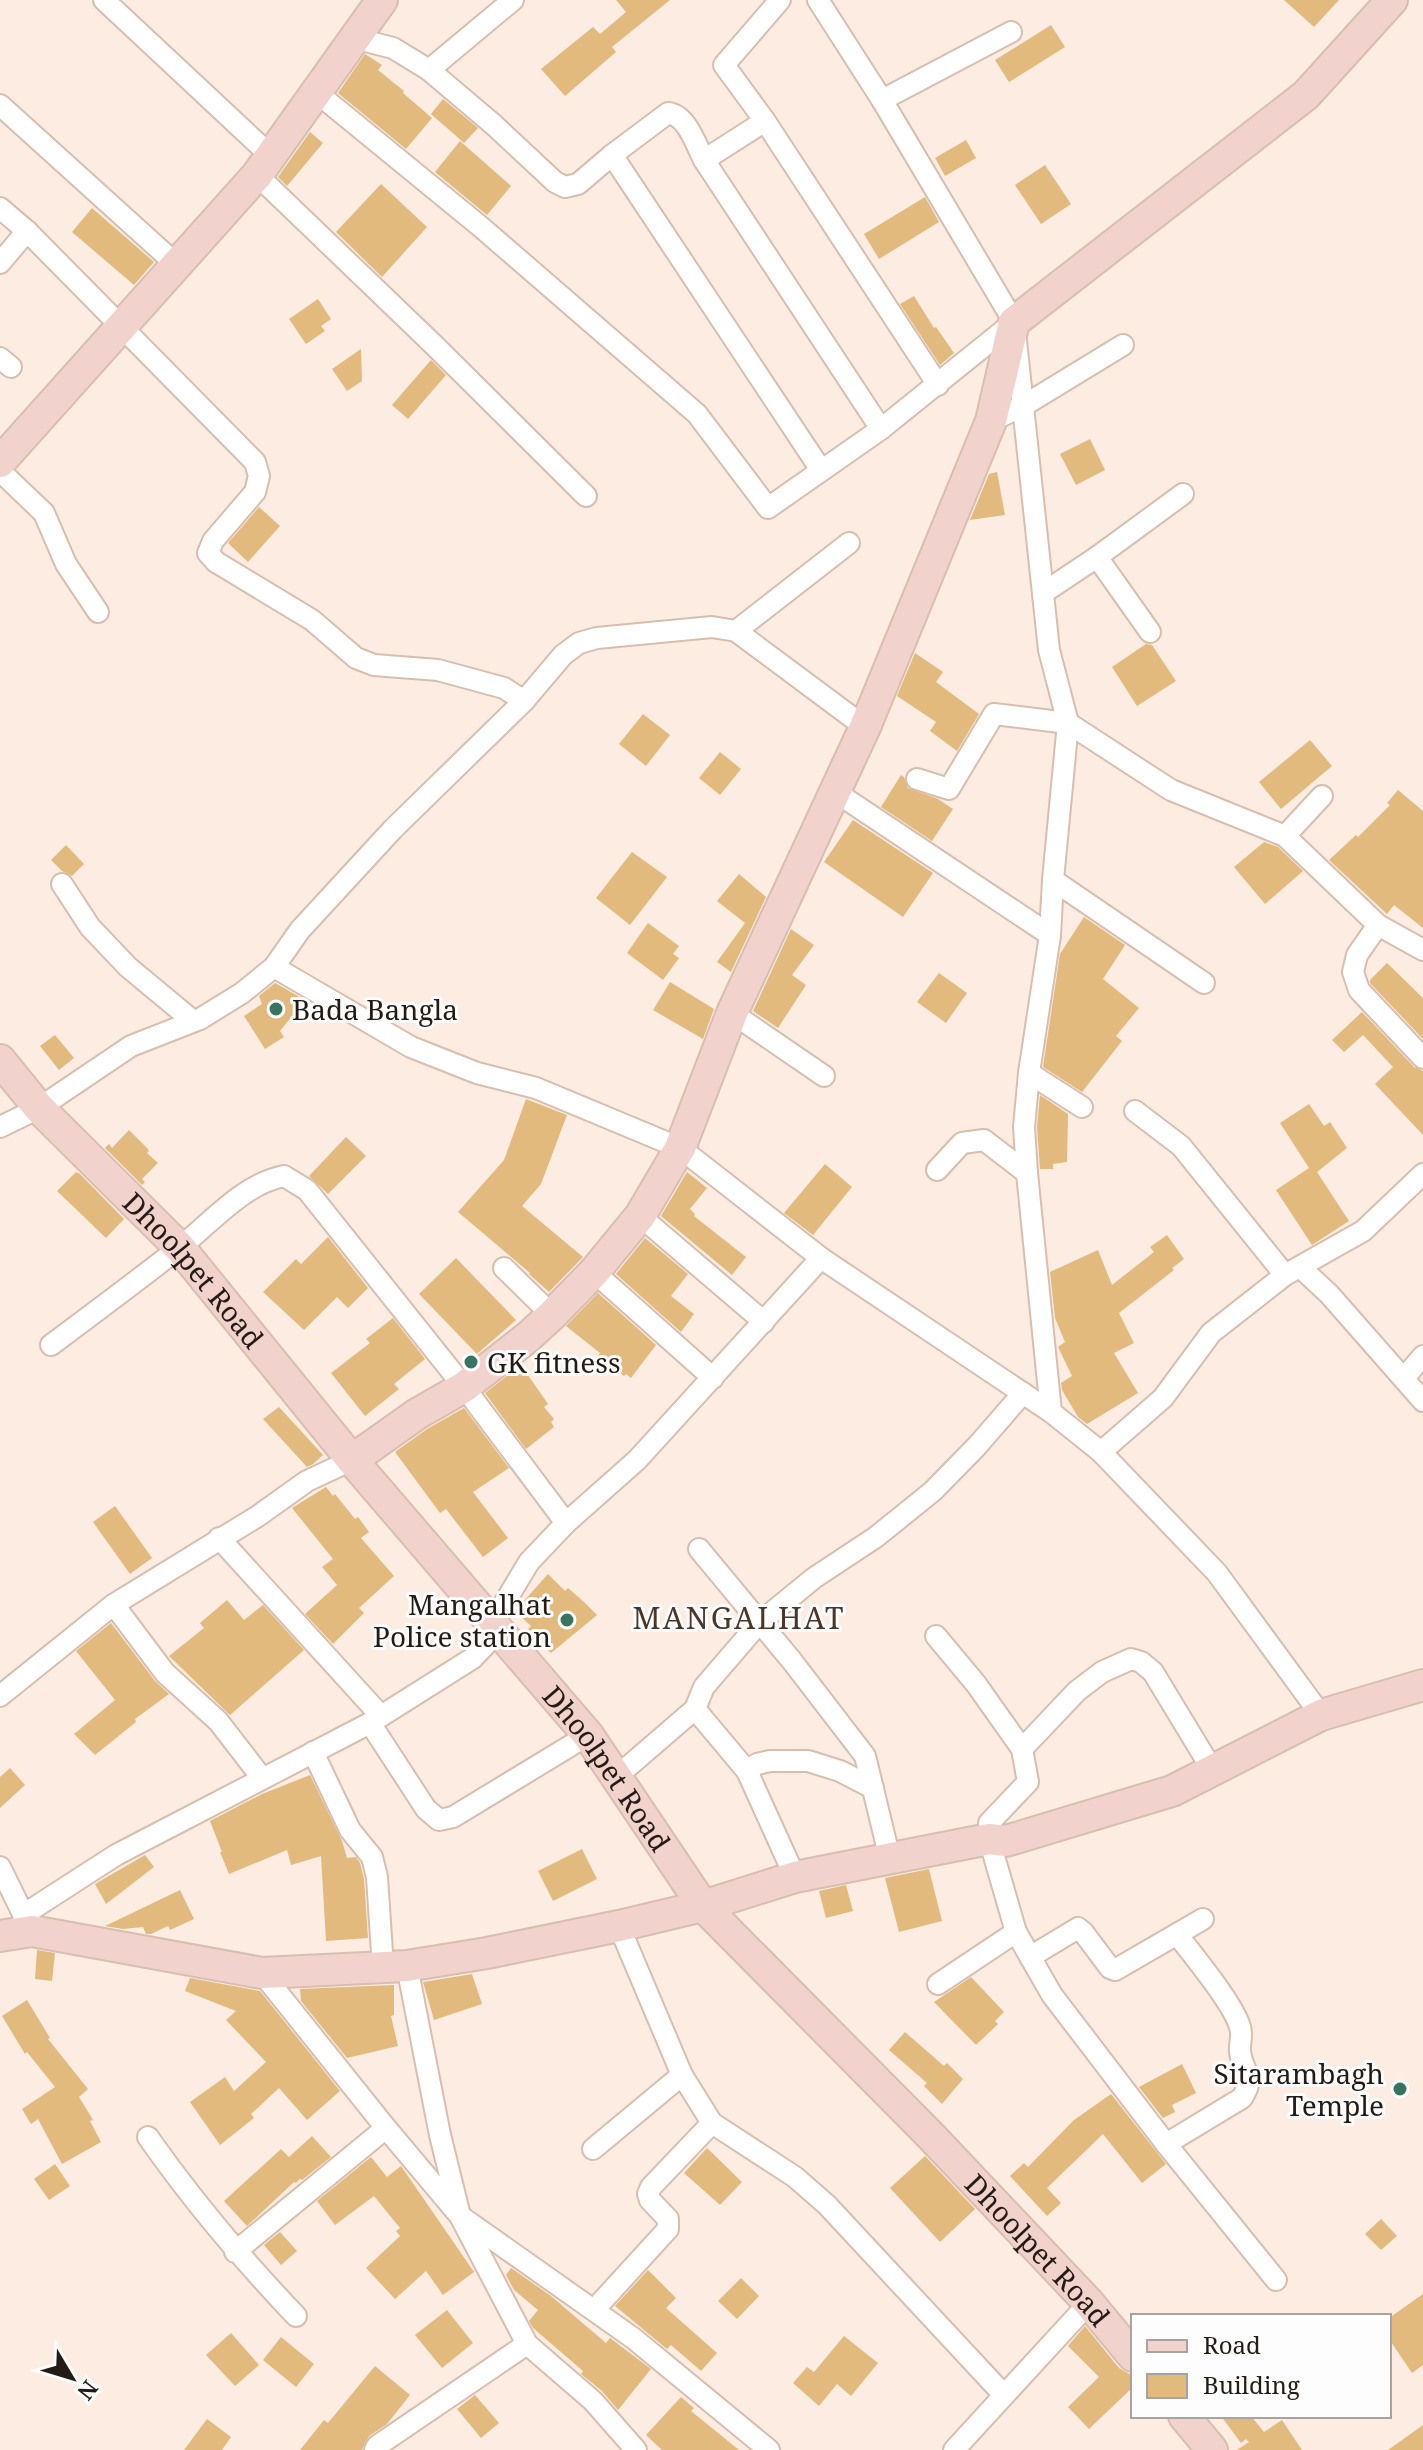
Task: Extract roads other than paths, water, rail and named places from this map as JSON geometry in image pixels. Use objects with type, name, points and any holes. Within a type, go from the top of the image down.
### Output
[{"type":"street","points":[[104,0],[381,293],[586,496]]},
{"type":"street","points":[[0,462],[264,166],[382,0]]},
{"type":"street","points":[[429,70],[513,0]]},
{"type":"street","points":[[780,0],[724,65],[765,121],[938,385]]},
{"type":"street","points":[[818,0],[882,100],[1014,322],[1049,650],[1068,723],[1050,935],[1024,1127],[1051,1412]]},
{"type":"street","points":[[316,92],[481,227],[639,367],[697,414],[768,508],[881,429],[1306,95],[1392,0]]},
{"type":"street","points":[[882,100],[1011,32]]},
{"type":"street","points":[[354,38],[393,48],[429,70],[555,182],[565,187],[578,184],[668,113],[676,114],[683,120],[704,160],[881,429]]},
{"type":"street","points":[[0,105],[178,266]]},
{"type":"street","points":[[704,160],[765,121]]},
{"type":"street","points":[[612,155],[821,470]]},
{"type":"street","points":[[0,208],[27,231],[255,462],[259,476],[255,492],[213,541],[208,553],[216,562],[312,620],[356,658],[374,665],[438,670],[504,688],[524,701]]},
{"type":"street","points":[[0,263],[27,231]]},
{"type":"street","points":[[0,1696],[114,1605],[258,1516],[307,1481],[352,1460],[417,1414],[464,1387],[552,1315],[594,1272],[640,1216],[680,1148],[732,1013],[865,727],[991,421],[1014,322]]},
{"type":"street","points":[[991,421],[1023,406],[1123,345]]},
{"type":"street","points":[[0,471],[44,513],[66,564],[98,612]]},
{"type":"street","points":[[1043,593],[1183,494]]},
{"type":"street","points":[[736,631],[849,543]]},
{"type":"street","points":[[1097,557],[1150,632]]},
{"type":"street","points":[[0,1127],[39,1108],[131,1046],[193,1021],[242,993],[274,967],[300,930],[393,829],[524,701],[563,655],[579,643],[597,638],[712,627],[736,631],[865,727]]},
{"type":"street","points":[[917,779],[949,789],[994,714],[1068,723],[1171,790],[1285,836],[1378,925],[1422,946]]},
{"type":"street","points":[[834,791],[1050,935]]},
{"type":"street","points":[[1285,836],[1322,796]]},
{"type":"street","points":[[1053,880],[1204,983]]},
{"type":"street","points":[[62,884],[90,927],[128,967],[193,1021]]},
{"type":"street","points":[[1378,925],[1357,955],[1353,972],[1359,990],[1423,1058]]},
{"type":"street","points":[[274,967],[411,1047],[477,1073],[536,1088],[680,1148],[821,1258],[1051,1412],[1101,1452],[1217,1573],[1321,1715]]},
{"type":"street","points":[[732,1013],[824,1076]]},
{"type":"street","name":"Dhoolpet Road","points":[[0,1060],[39,1108],[180,1248],[352,1460],[588,1735],[703,1906],[931,2136],[1089,2303],[1131,2354]]},
{"type":"street","points":[[1029,1073],[1082,1107]]},
{"type":"street","points":[[1135,1111],[1181,1146],[1293,1272],[1329,1294],[1423,1401]]},
{"type":"street","points":[[937,1170],[962,1143],[984,1140],[1027,1173]]},
{"type":"street","points":[[1101,1452],[1163,1398],[1211,1333],[1293,1272],[1363,1231],[1423,1174]]},
{"type":"street","points":[[51,1345],[180,1248],[250,1190],[267,1179],[284,1176],[307,1190],[464,1387],[566,1523]]},
{"type":"street","points":[[640,1216],[764,1322]]},
{"type":"street","points":[[0,1936],[28,1923],[116,1855],[376,1720],[473,1658],[489,1641],[493,1622],[529,1562],[566,1523],[637,1460],[821,1258]]},
{"type":"street","points":[[504,1268],[552,1315]]},
{"type":"street","points":[[594,1272],[713,1378]]},
{"type":"street","points":[[1404,1378],[1423,1356]]},
{"type":"street","points":[[616,1777],[695,1709],[704,1687],[759,1623],[814,1578],[876,1537],[933,1491],[1023,1393]]},
{"type":"street","points":[[219,1538],[376,1720],[426,1809],[439,1820],[453,1817],[588,1735]]},
{"type":"street","points":[[699,1549],[792,1661],[865,1756],[890,1859]]},
{"type":"street","points":[[114,1605],[165,1673],[218,1721],[262,1778]]},
{"type":"street","points":[[936,1636],[976,1684],[1022,1749],[1028,1782],[989,1823],[989,1839],[1016,1932],[1052,1995],[1166,2144],[1276,2280]]},
{"type":"street","points":[[1022,1749],[1077,1691],[1102,1672],[1131,1659],[1141,1662],[1153,1672],[1213,1771]]},
{"type":"street","points":[[28,1923],[262,1973],[395,1967],[487,1953],[703,1906],[795,1877],[989,1839],[1006,1841],[1172,1791],[1321,1715],[1423,1685]]},
{"type":"street","points":[[695,1709],[747,1771],[795,1877]]},
{"type":"street","points":[[313,1752],[344,1819],[372,1857],[395,1967],[460,2216],[633,2338],[769,2450]]},
{"type":"street","points":[[747,1771],[757,1764],[770,1761],[808,1761],[840,1771],[873,1788]]},
{"type":"street","points":[[0,1867],[28,1923]]},
{"type":"street","points":[[1030,1957],[1078,1928],[1110,1968],[1115,1970],[1203,1919]]},
{"type":"street","points":[[619,1926],[682,2075],[712,2123],[795,2177],[827,2205],[1003,2394]]},
{"type":"street","points":[[938,1984],[1016,1932]]},
{"type":"street","points":[[1166,2144],[1242,2098],[1249,2088],[1250,2076],[1240,2051],[1242,2031],[1236,2015],[1177,1934]]},
{"type":"street","points":[[262,1973],[460,2216],[527,2344],[593,2401],[636,2450]]},
{"type":"street","points":[[593,2149],[682,2075]]},
{"type":"street","points":[[594,2310],[668,2229],[668,2219],[648,2194],[651,2187],[712,2123]]},
{"type":"street","points":[[235,2252],[386,2128]]},
{"type":"street","points":[[148,2137],[186,2192],[235,2252],[296,2316]]},
{"type":"street","points":[[954,2450],[1089,2303]]},
{"type":"street","points":[[379,2449],[527,2344]]},
{"type":"street","points":[[1186,2418],[1212,2450]]},
{"type":"place","name":"Bada Bangla","points":[[276,1009]]},
{"type":"place","name":"GK fitness","points":[[471,1362]]},
{"type":"place","name":"Mangalhat Police station","points":[[567,1620]]},
{"type":"place","name":"Sitarambagh Temple","points":[[1400,2089]]},
{"type":"district","name":"MANGALHAT","points":[[739,1617]]}]
